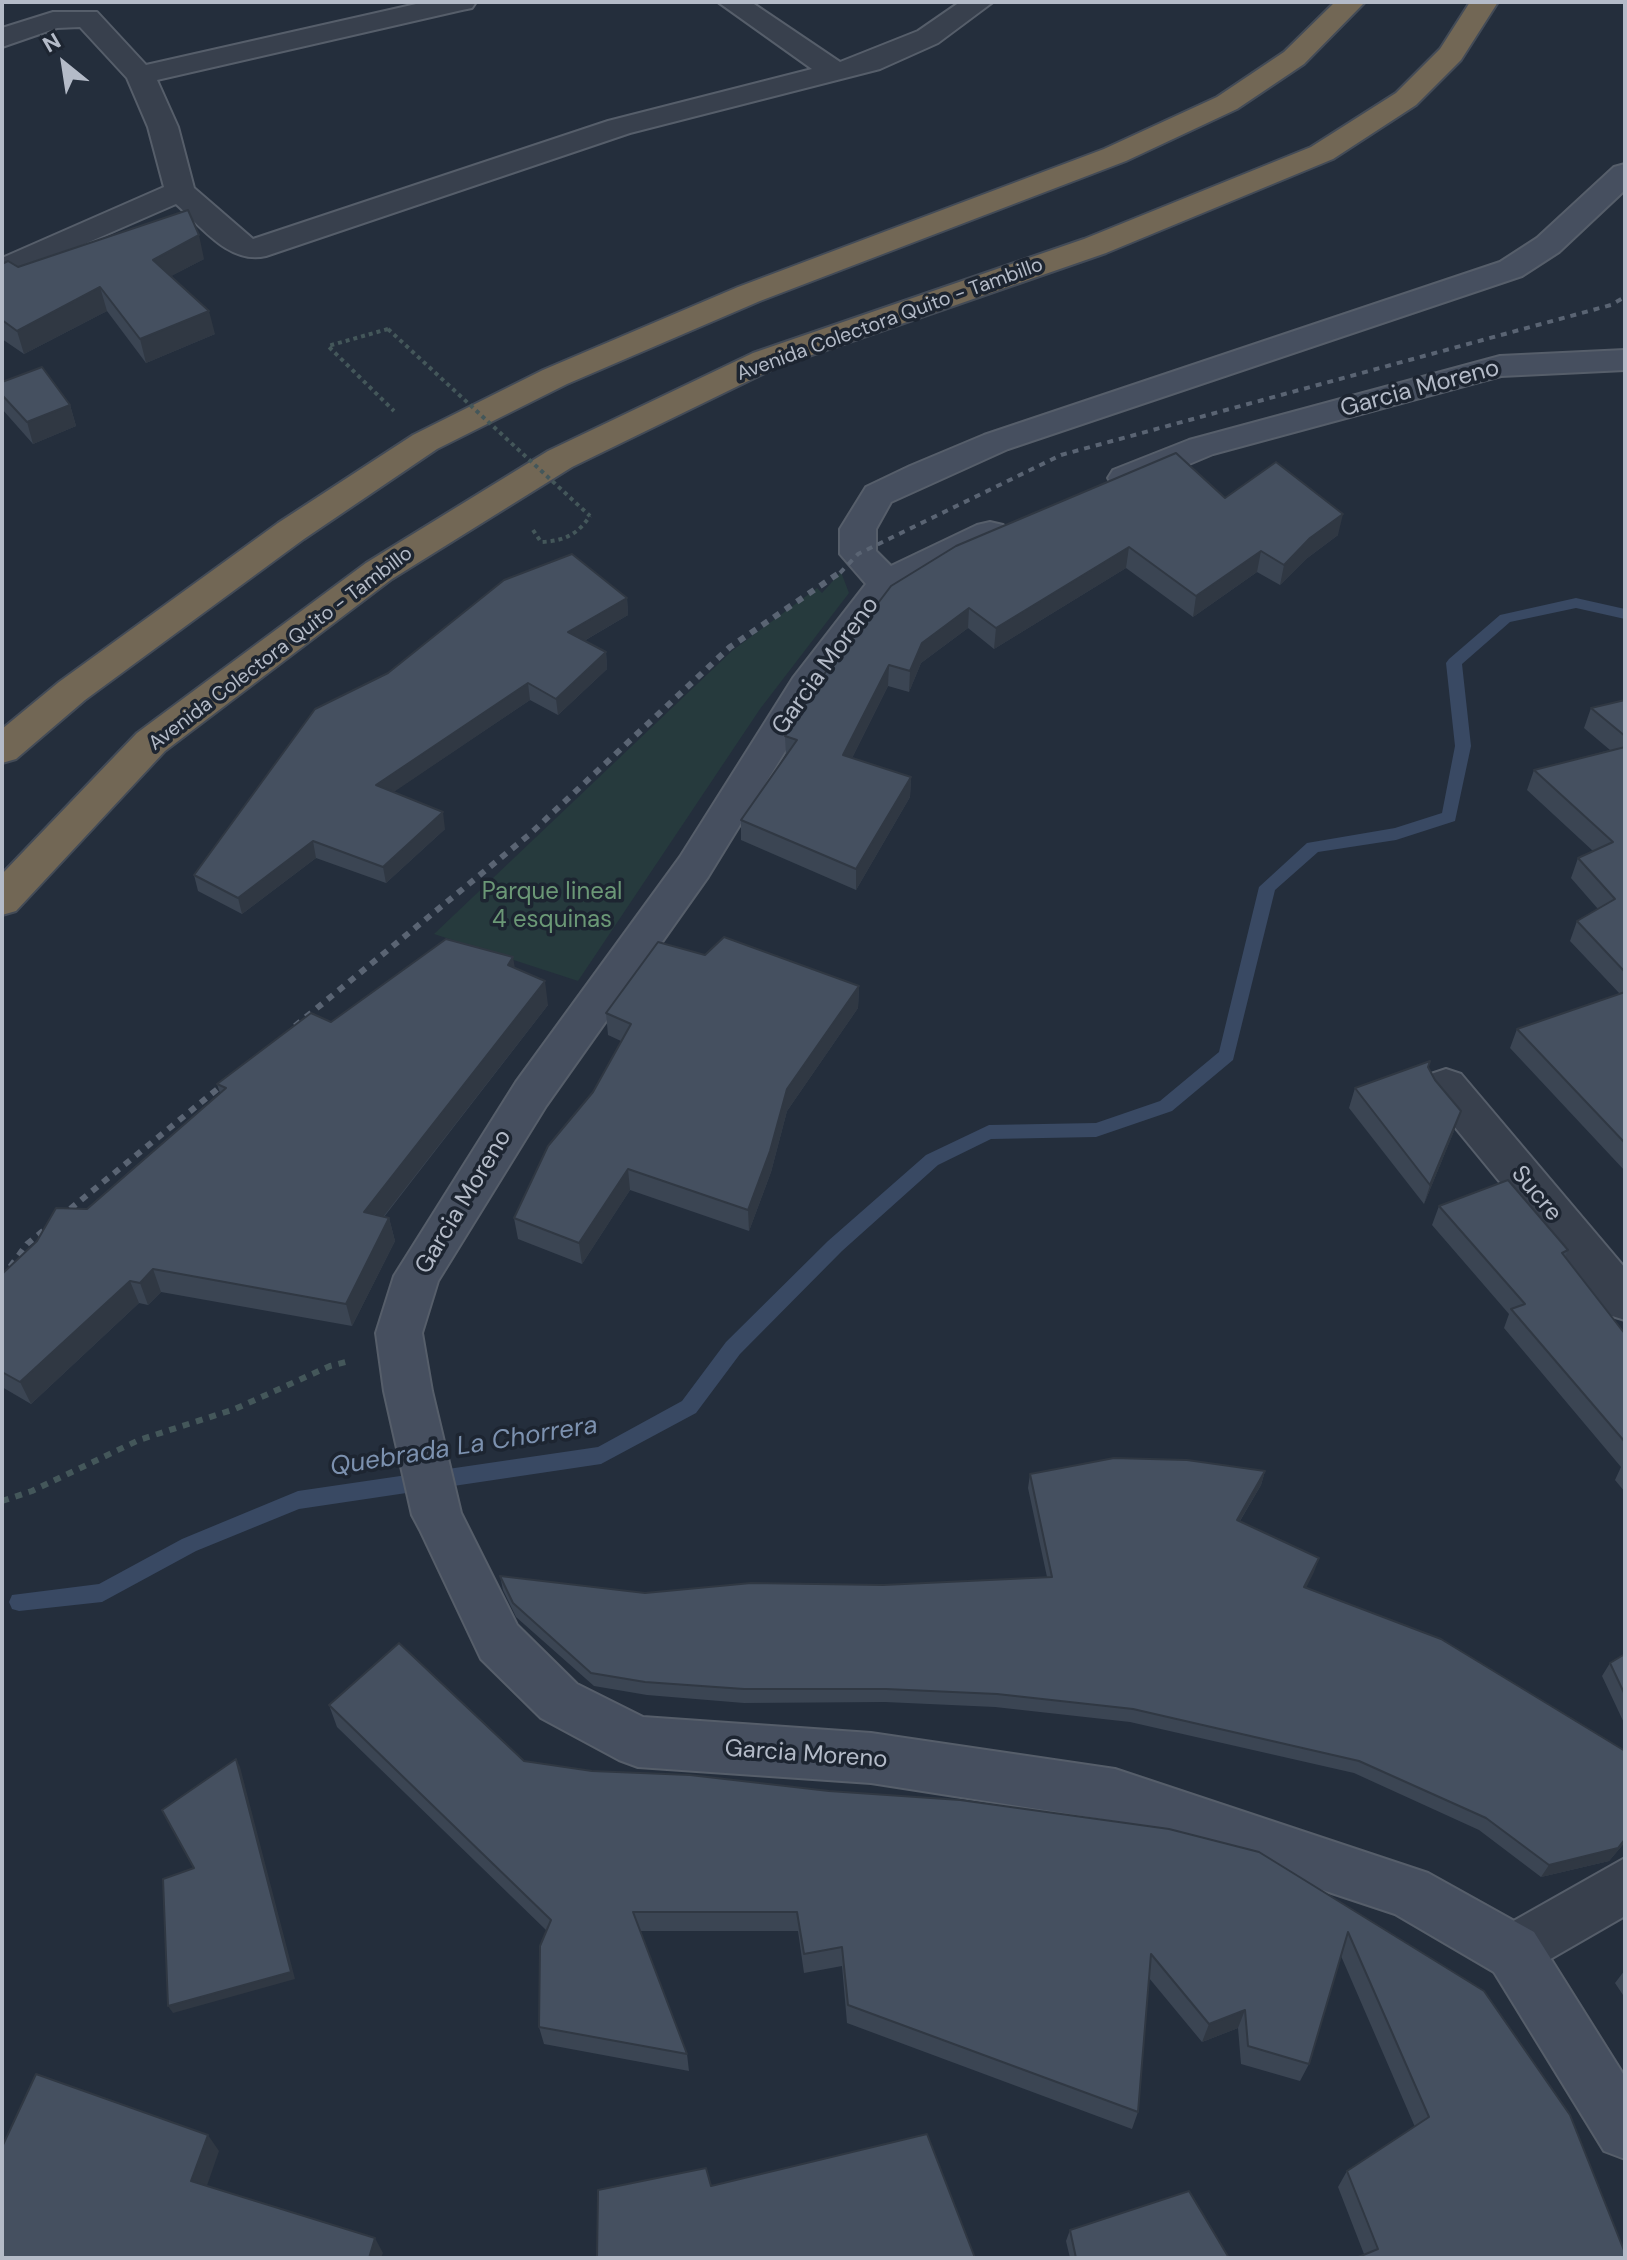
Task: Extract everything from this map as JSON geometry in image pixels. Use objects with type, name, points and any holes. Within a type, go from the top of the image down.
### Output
[{"type":"highway","points":[[2,750],[72,691],[291,531],[425,442],[555,377],[735,300],[1115,155],[1227,103],[1294,58],[1351,2]]},
{"type":"highway","name":"Avenida Colectora Quito - Tambillo","points":[[2,900],[151,742],[379,571],[560,459],[765,360],[1095,246],[1322,153],[1406,99],[1451,54],[1484,2]]},
{"type":"street","points":[[140,75],[462,2]]},
{"type":"street","points":[[732,2],[836,72]]},
{"type":"street","points":[[2,38],[53,20],[87,18],[140,75],[163,127],[180,191],[242,246],[255,249],[619,127],[870,63],[928,37],[979,2]]},
{"type":"street","points":[[886,583],[858,554],[858,529],[878,495],[996,442],[1511,269],[1548,245],[1625,173]]},
{"type":"street","points":[[2,270],[180,191]]},
{"type":"street","name":"Garcia Moreno","points":[[1099,489],[1201,447],[1500,366],[1625,360]]},
{"type":"street","name":"Garcia Moreno","points":[[1027,518],[886,583],[806,687],[694,867],[531,1094],[417,1276],[399,1333],[437,1515],[499,1642],[559,1701],[638,1742],[871,1758],[1115,1795],[1409,1892],[1514,1952],[1625,2130]]},
{"type":"street","name":"Sucre","points":[[1446,1086],[1625,1301]]},
{"type":"street","points":[[1514,1952],[1625,1885]]},
{"type":"path","points":[[425,442],[328,346],[388,329],[590,516],[579,533],[564,542],[541,542]]},
{"type":"path","points":[[2,1501],[32,1491],[139,1440],[235,1409],[330,1366],[405,1370]]},
{"type":"green space","name":"Parque lineal 4 esquinas","points":[[841,572],[849,593],[760,709],[578,981],[434,934],[733,650],[817,588],[822,593]]},
{"type":"building","points":[[188,210],[199,235],[153,260],[209,311],[140,339],[100,287],[17,331],[2,320],[2,264],[8,261],[18,267]]},
{"type":"building","points":[[42,367],[70,405],[27,422],[2,395],[2,382]]},
{"type":"building","points":[[1176,453],[1225,498],[1276,462],[1343,514],[1310,538],[1284,565],[1261,551],[1196,596],[1129,547],[996,628],[969,608],[922,643],[910,671],[889,665],[843,755],[911,777],[856,869],[741,820],[797,740],[785,736],[822,677],[891,586],[956,546]]},
{"type":"building","points":[[572,554],[627,598],[568,632],[606,652],[556,699],[528,683],[376,785],[443,812],[383,867],[313,841],[238,898],[194,875],[315,709],[388,673],[504,580]]},
{"type":"building","points":[[1625,700],[1625,736],[1591,708]]},
{"type":"building","points":[[1625,747],[1625,972],[1577,921],[1615,899],[1578,858],[1613,842],[1534,770]]},
{"type":"building","points":[[724,937],[859,986],[787,1089],[770,1151],[748,1210],[628,1169],[579,1243],[514,1218],[548,1146],[593,1092],[631,1024],[606,1013],[658,942],[705,955]]},
{"type":"building","points":[[446,939],[513,957],[508,965],[545,981],[364,1212],[389,1218],[346,1304],[153,1269],[140,1283],[130,1281],[20,1382],[2,1372],[2,1274],[37,1241],[56,1208],[87,1209],[226,1088],[217,1084],[311,1013],[331,1022]]},
{"type":"building","points":[[1625,992],[1625,1143],[1517,1029]]},
{"type":"building","points":[[1430,1061],[1428,1067],[1435,1080],[1461,1111],[1430,1185],[1355,1088]]},
{"type":"building","points":[[1508,1180],[1568,1250],[1562,1253],[1625,1334],[1625,1442],[1511,1309],[1525,1304],[1439,1206]]},
{"type":"building","points":[[1114,1458],[1187,1460],[1265,1471],[1237,1520],[1319,1558],[1304,1587],[1441,1639],[1625,1751],[1625,1839],[1618,1848],[1549,1865],[1486,1818],[1359,1761],[1133,1709],[997,1694],[886,1689],[744,1689],[645,1682],[591,1673],[513,1603],[500,1576],[645,1593],[751,1583],[883,1585],[1052,1577],[1030,1474]]},
{"type":"building","points":[[399,1643],[524,1761],[592,1771],[690,1775],[829,1791],[960,1800],[1169,1829],[1259,1852],[1484,1991],[1570,2115],[1625,2258],[1356,2258],[1378,2249],[1347,2171],[1429,2117],[1348,1932],[1309,2064],[1248,2046],[1245,2010],[1209,2024],[1151,1954],[1138,2112],[848,2005],[842,1947],[804,1954],[797,1912],[633,1912],[687,2054],[539,2027],[540,1946],[551,1920],[329,1705]]},
{"type":"building","points":[[1625,1654],[1625,1695],[1610,1663]]},
{"type":"building","points":[[236,1759],[291,1972],[168,2006],[163,1879],[194,1868],[162,1810]]},
{"type":"building","points":[[36,2074],[208,2135],[191,2181],[375,2238],[369,2258],[2,2258],[2,2147]]},
{"type":"building","points":[[927,2134],[975,2258],[597,2258],[598,2190],[706,2168],[711,2186]]},
{"type":"building","points":[[1189,2191],[1229,2258],[1076,2258],[1070,2230]]},
{"type":"waterway","name":"Quebrada La Chorrera","points":[[19,1602],[102,1593],[189,1545],[298,1500],[601,1455],[689,1407],[733,1348],[835,1246],[932,1160],[989,1132],[1096,1130],[1166,1106],[1227,1055],[1267,887],[1313,847],[1396,834],[1449,817],[1463,746],[1454,663],[1505,618],[1576,603],[1625,614]]},
{"type":"railway","points":[[842,571],[858,554],[1061,455],[1611,305],[1625,297]]},
{"type":"railway","points":[[295,1026],[530,834],[730,647],[842,571]]},
{"type":"railway","points":[[2,1278],[27,1244],[236,1074]]}]
